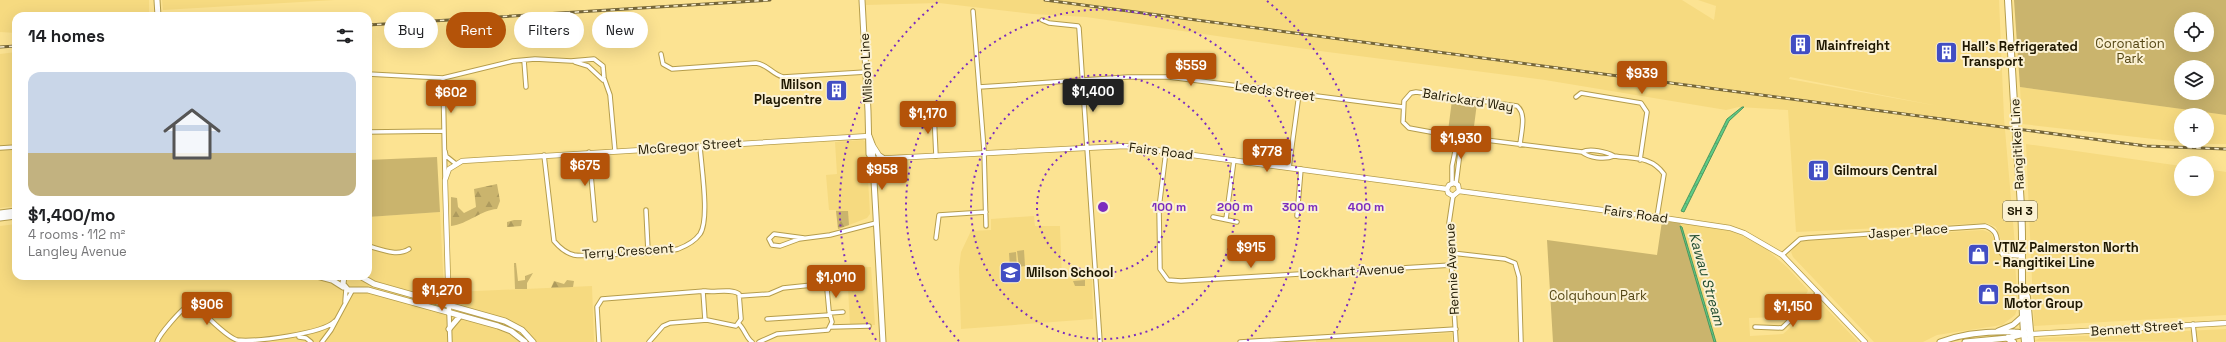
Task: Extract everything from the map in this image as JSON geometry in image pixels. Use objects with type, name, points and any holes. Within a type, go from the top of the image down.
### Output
[{"type":"highway","name":"Rangitikei Line","points":[[2008,0],[2016,121],[2023,288],[2027,297],[2027,334],[2025,342]]},
{"type":"highway","name":"Rangitikei Line","points":[[2023,288],[2020,296],[2022,317],[2031,342]]},
{"type":"main road","points":[[157,0],[158,12]]},
{"type":"main road","name":"Milson Line","points":[[862,0],[869,136],[868,154],[872,159]]},
{"type":"main road","name":"Milson Line","points":[[869,136],[872,144],[883,342]]},
{"type":"main road","points":[[0,213],[12,212]]},
{"type":"main road","points":[[0,218],[12,216]]},
{"type":"main road","points":[[332,280],[345,288],[354,291],[366,289],[504,328],[516,334],[525,342]]},
{"type":"main road","points":[[342,280],[345,288]]},
{"type":"main road","points":[[354,291],[361,284],[360,280]]},
{"type":"main road","points":[[366,280],[374,284],[511,323],[522,330],[533,342]]},
{"type":"main road","points":[[429,300],[440,296],[448,282]]},
{"type":"main road","points":[[449,329],[460,316]]},
{"type":"main road","points":[[1989,332],[2013,325],[2022,317]]},
{"type":"main road","points":[[1940,342],[1972,334],[1989,332],[2016,332],[2027,334]]},
{"type":"main road","points":[[1972,334],[1972,341]]},
{"type":"main road","points":[[1965,342],[2011,340],[2027,334]]},
{"type":"street","points":[[973,11],[984,153],[986,226]]},
{"type":"street","points":[[1042,20],[1049,23],[1078,26],[1083,80],[1100,342]]},
{"type":"street","points":[[661,54],[663,64],[672,68],[756,62],[763,64],[774,74],[783,77],[866,72]]},
{"type":"street","points":[[372,74],[443,78],[524,60],[571,61],[588,58],[597,60],[602,66],[610,95],[615,151]]},
{"type":"street","points":[[524,60],[526,87]]},
{"type":"street","points":[[571,61],[588,66],[598,73],[606,84]]},
{"type":"street","name":"Leeds Street","points":[[978,87],[1168,76],[1403,107]]},
{"type":"street","points":[[443,78],[450,342]]},
{"type":"street","name":"Balrickard Way","points":[[1403,107],[1409,95],[1416,92],[1517,106],[1522,111],[1523,117],[1520,145]]},
{"type":"street","points":[[1576,97],[1581,93],[1641,103],[1647,112],[1640,160]]},
{"type":"street","points":[[1289,168],[1300,94]]},
{"type":"street","points":[[1403,107],[1403,122],[1409,128],[1520,145],[1582,152],[1586,150],[1601,152],[1657,164],[1664,174],[1657,217]]},
{"type":"street","points":[[934,114],[936,156]]},
{"type":"street","points":[[372,132],[444,131]]},
{"type":"street","name":"McGregor Street","points":[[456,164],[468,160],[869,136]]},
{"type":"street","points":[[1460,137],[1452,166],[1454,184],[1459,191],[1453,196],[1448,193],[1447,189],[1454,184],[1460,137]]},
{"type":"street","points":[[872,144],[879,155],[886,159]]},
{"type":"street","name":"Terry Crescent","points":[[544,155],[554,241],[561,248],[574,255],[648,251],[676,249],[691,243],[701,233],[705,211],[700,146]]},
{"type":"street","name":"Fairs Road","points":[[872,159],[1125,146],[1447,189]]},
{"type":"street","points":[[0,148],[12,147]]},
{"type":"street","points":[[444,150],[446,156],[456,164],[446,174],[445,180]]},
{"type":"street","points":[[590,152],[595,220]]},
{"type":"street","name":"Lockhart Avenue","points":[[1166,152],[1159,215],[1160,269],[1168,280],[1181,281],[1452,265]]},
{"type":"street","points":[[1226,219],[1234,160]]},
{"type":"street","points":[[1297,216],[1301,169]]},
{"type":"street","name":"Fairs Road","points":[[1459,191],[1730,228],[1756,238],[1782,255],[1865,342]]},
{"type":"street","name":"Rennie Avenue","points":[[1453,196],[1449,223],[1452,253],[1456,342]]},
{"type":"street","points":[[646,210],[648,251]]},
{"type":"street","points":[[936,238],[939,215],[986,212]]},
{"type":"street","points":[[1212,217],[1237,222]]},
{"type":"street","points":[[804,238],[778,246],[772,244],[768,239],[774,234],[804,238],[830,236],[876,223]]},
{"type":"street","name":"Jasper Place","points":[[1782,255],[1800,239],[1985,226],[1996,232],[1999,250],[2003,255],[2021,256]]},
{"type":"street","points":[[372,247],[394,252],[405,251],[408,249]]},
{"type":"street","points":[[1452,253],[1505,259],[1515,263],[1519,277],[1521,342]]},
{"type":"street","points":[[739,296],[769,294],[780,289],[796,286],[822,284],[827,287],[841,285]]},
{"type":"street","points":[[827,287],[831,326]]},
{"type":"street","points":[[345,288],[345,303]]},
{"type":"street","points":[[322,342],[345,303],[354,291]]},
{"type":"street","points":[[703,291],[705,320]]},
{"type":"street","points":[[599,342],[597,307],[602,299],[703,291],[713,293],[735,292],[739,296],[741,317],[739,324],[733,327],[705,320],[666,324],[649,342]]},
{"type":"street","points":[[1755,327],[1782,328],[1818,293]]},
{"type":"street","points":[[157,342],[167,326],[185,308],[192,305],[197,307],[237,340],[304,337],[311,342]]},
{"type":"street","points":[[767,319],[843,312]]},
{"type":"street","points":[[294,338],[325,329],[335,322]]},
{"type":"street","name":"Bennett Street","points":[[2027,334],[2226,323]]},
{"type":"street","points":[[739,324],[746,331],[748,339],[752,342]]},
{"type":"street","points":[[2193,324],[2195,342]]},
{"type":"street","points":[[759,342],[777,334],[826,331],[831,326],[869,326]]},
{"type":"street","points":[[1240,342],[1297,340],[1456,328]]},
{"type":"shaded area","points":[[0,0],[149,0],[149,12],[12,12],[12,33],[0,32]]},
{"type":"shaded area","points":[[162,0],[335,0],[163,10]]},
{"type":"shaded area","points":[[866,0],[1682,0],[1714,20],[1716,6],[1698,0],[1999,0],[2004,118],[2015,245],[2012,249],[2004,249],[1996,227],[1987,223],[1796,232],[1788,110],[1739,107],[1726,110],[1545,80],[1320,51],[1086,17],[1033,14],[939,3],[866,5]],"holes":[[[1790,77],[1938,106],[1789,79]]]},
{"type":"shaded area","points":[[12,52],[12,206],[0,208],[0,54]]},
{"type":"shaded area","points":[[2020,87],[2174,108],[2174,141],[2022,124]]},
{"type":"shaded area","points":[[2214,113],[2226,115],[2226,144],[2214,144]]},
{"type":"shaded area","points":[[863,140],[866,142],[870,214],[867,218],[839,229],[836,210],[829,210],[826,175],[837,174],[835,142]]},
{"type":"shaded area","points":[[2026,144],[2174,165],[2174,196],[2214,196],[2214,170],[2226,172],[2226,315],[2034,326]]},
{"type":"shaded area","points":[[440,212],[444,290],[453,292],[592,286],[594,342],[0,342],[0,226],[12,224],[12,280],[372,280],[372,217]]},
{"type":"shaded area","name":"Milson School","points":[[1034,216],[1035,226],[1060,226],[1062,279],[1092,277],[1093,319],[961,329],[959,268],[961,252],[971,231],[991,230],[991,219]]},
{"type":"shaded area","points":[[1680,223],[1730,231],[1749,239],[1765,248],[1787,267],[1808,290],[1807,293],[1779,317],[1749,318],[1750,336],[1783,334],[1817,304],[1823,305],[1858,342],[1715,342]]},
{"type":"shaded area","points":[[1983,230],[1991,233],[2001,256],[2014,259],[2018,307],[2015,315],[2002,325],[1937,335],[1923,342],[1874,342],[1793,257],[1791,252],[1796,245],[1803,241]]},
{"type":"shaded area","points":[[871,267],[875,325],[850,326],[847,268]]},
{"type":"shaded area","points":[[2226,329],[2226,342],[2034,341],[2040,338]]},
{"type":"shaded area","points":[[1452,333],[1452,342],[1316,342],[1316,340]]},
{"type":"green space","name":"Coronation Park","points":[[2014,0],[2226,0],[2226,115],[2214,113],[2214,108],[2174,108],[2020,87]]},
{"type":"green space","points":[[1452,100],[1477,103],[1473,134],[1448,131]]},
{"type":"green space","points":[[437,157],[440,212],[372,217],[372,160]]},
{"type":"green space","points":[[497,184],[500,201],[497,209],[485,212],[463,223],[451,226],[451,197],[457,198],[458,207],[464,213],[476,207],[474,189]]},
{"type":"green space","points":[[836,211],[848,211],[849,225],[838,229]]},
{"type":"green space","points":[[522,220],[521,226],[507,227],[507,222]]},
{"type":"green space","name":"Colquhoun Park","points":[[1662,221],[1680,223],[1715,342],[1553,342],[1547,240],[1657,255]]},
{"type":"green space","points":[[1024,250],[1025,266],[1019,267],[1017,251]]},
{"type":"green space","points":[[1016,252],[1017,268],[1010,268],[1009,253]]},
{"type":"green space","points":[[514,263],[516,263],[518,281],[525,280],[525,276],[533,273],[527,283],[527,289],[515,289]]},
{"type":"green space","points":[[567,280],[574,281],[573,287],[551,288],[554,281],[564,284]]},
{"type":"green space","points":[[1085,280],[1085,286],[1075,286],[1073,281]]},
{"type":"water","points":[[1744,107],[1729,121],[1684,212],[1681,211],[1727,119]]},
{"type":"water","points":[[1680,226],[1682,227],[1716,342],[1714,342]]},
{"type":"railway","points":[[372,25],[770,0]]},
{"type":"railway","points":[[1045,0],[2146,146],[2226,149]]},
{"type":"railway","points":[[0,47],[12,46]]},
{"type":"place","name":"Mainfreight","points":[[1800,45]]},
{"type":"place","name":"Hall's Refrigerated Transport","points":[[1947,53]]},
{"type":"place","name":"Milson Playcentre","points":[[837,91]]},
{"type":"place","name":"Gilmours Central","points":[[1818,170]]},
{"type":"place","name":"VTNZ Palmerston North - Rangitikei Line","points":[[1978,254]]},
{"type":"place","name":"Milson School","points":[[1011,272]]},
{"type":"place","name":"Robertson Motor Group","points":[[1988,295]]},
{"type":"water label","name":"Kawau Stream","points":[[1707,279]]}]
